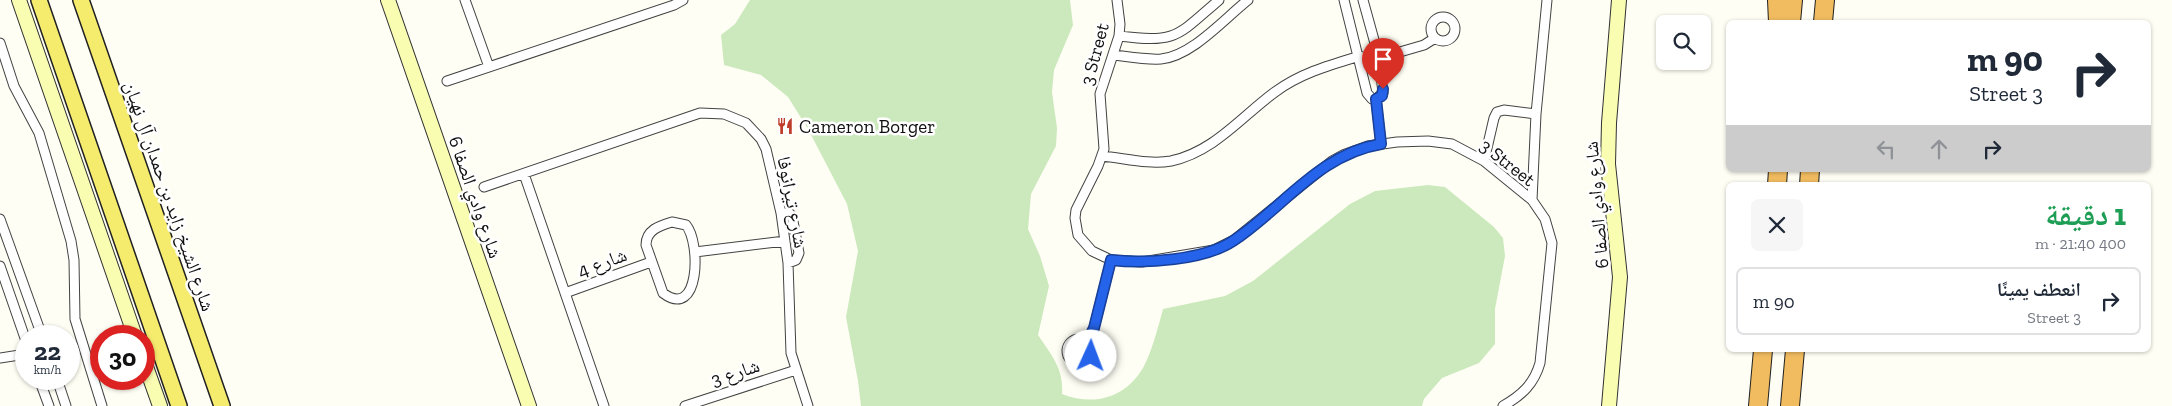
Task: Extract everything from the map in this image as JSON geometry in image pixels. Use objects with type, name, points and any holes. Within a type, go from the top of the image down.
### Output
[{"type":"highway","points":[[1777,0],[1778,20]]},
{"type":"highway","points":[[1791,20],[1793,0]]},
{"type":"highway","points":[[1823,20],[1825,0]]},
{"type":"highway","points":[[1758,406],[1763,352]]},
{"type":"highway","points":[[1790,406],[1795,352]]},
{"type":"main road","points":[[18,0],[131,325]]},
{"type":"main road","points":[[39,0],[179,406]]},
{"type":"main road","name":"شارع الشيخ زايد بن حمدان آل نهيان","points":[[81,0],[222,406]]},
{"type":"main road","name":"شارع وادي الصفا 6","points":[[388,0],[529,406]]},
{"type":"main road","name":"شارع وادي الصفا 6","points":[[1609,406],[1620,277],[1608,164],[1609,123],[1620,0]]},
{"type":"main road","points":[[154,390],[160,406]]},
{"type":"street","points":[[465,0],[489,67]]},
{"type":"street","points":[[447,81],[674,5],[683,0]]},
{"type":"street","name":"3 Street","points":[[1117,0],[1120,24],[1119,36],[1100,94],[1104,141],[1102,156],[1076,210],[1078,235],[1088,247],[1111,260],[1155,261],[1214,250],[1234,240],[1332,161],[1355,150],[1381,144],[1412,141],[1441,142],[1463,148],[1484,161],[1532,200],[1545,220],[1552,243],[1540,362],[1531,384],[1524,393],[1503,406]]},
{"type":"street","points":[[1119,36],[1153,40],[1172,37],[1188,27],[1219,0]]},
{"type":"street","points":[[1114,56],[1153,59],[1175,56],[1188,50],[1248,0]]},
{"type":"street","points":[[1344,0],[1360,56],[1367,93],[1372,99],[1376,99]]},
{"type":"street","points":[[1363,0],[1379,58],[1383,93],[1376,99]]},
{"type":"street","points":[[1532,200],[1536,114],[1547,0]]},
{"type":"street","points":[[1379,58],[1424,45],[1435,38]]},
{"type":"street","points":[[0,43],[14,86],[39,133],[71,241],[74,260],[74,319],[102,406]]},
{"type":"street","points":[[1102,156],[1161,162],[1182,158],[1225,134],[1276,92],[1298,78],[1360,56]]},
{"type":"street","points":[[1376,99],[1381,144]]},
{"type":"street","points":[[1484,161],[1497,112],[1504,110],[1536,114]]},
{"type":"street","name":"شارع تيرانوفا","points":[[484,187],[689,116],[712,112],[724,114],[746,123],[761,139],[766,149],[781,213],[788,263],[789,335],[796,370],[808,406]]},
{"type":"street","points":[[524,174],[604,406]]},
{"type":"street","points":[[781,213],[789,213],[792,216],[799,253],[796,260],[788,263]]},
{"type":"street","points":[[0,219],[38,325]]},
{"type":"street","points":[[672,222],[686,225],[692,235],[695,252],[694,284],[691,290],[680,297],[673,298],[663,292],[646,245],[648,235],[656,228],[672,222]]},
{"type":"street","points":[[695,252],[785,242]]},
{"type":"street","points":[[1087,342],[1094,328],[1111,260]]},
{"type":"street","name":"شارع 4","points":[[565,294],[651,262]]},
{"type":"street","points":[[0,266],[20,325]]},
{"type":"street","points":[[0,358],[15,356]]},
{"type":"street","name":"شارع 3","points":[[685,406],[796,370]]},
{"type":"street","points":[[43,390],[49,406]]},
{"type":"street","points":[[61,390],[66,406]]},
{"type":"green space","points":[[750,0],[1070,0],[1073,25],[1054,70],[1052,92],[1057,128],[1056,146],[1031,194],[1028,229],[1040,256],[1049,286],[1038,335],[1059,370],[1062,394],[1073,398],[1095,399],[1106,398],[1116,394],[1134,381],[1144,366],[1154,341],[1163,309],[1225,296],[1253,281],[1350,204],[1375,191],[1428,185],[1445,187],[1494,227],[1503,238],[1505,256],[1495,309],[1495,344],[1479,363],[1442,378],[1424,399],[1422,406],[861,406],[846,317],[858,251],[847,204],[808,129],[788,97],[761,75],[724,65],[721,35],[735,24]]},
{"type":"place","name":"Cameron Borger","points":[[785,126]]},
{"type":"route","points":[[1091,356],[1090,344],[1087,342],[1094,328],[1111,260],[1127,262],[1155,261],[1203,253],[1224,246],[1234,240],[1332,161],[1355,150],[1381,144],[1376,99],[1382,96],[1383,89]]}]
